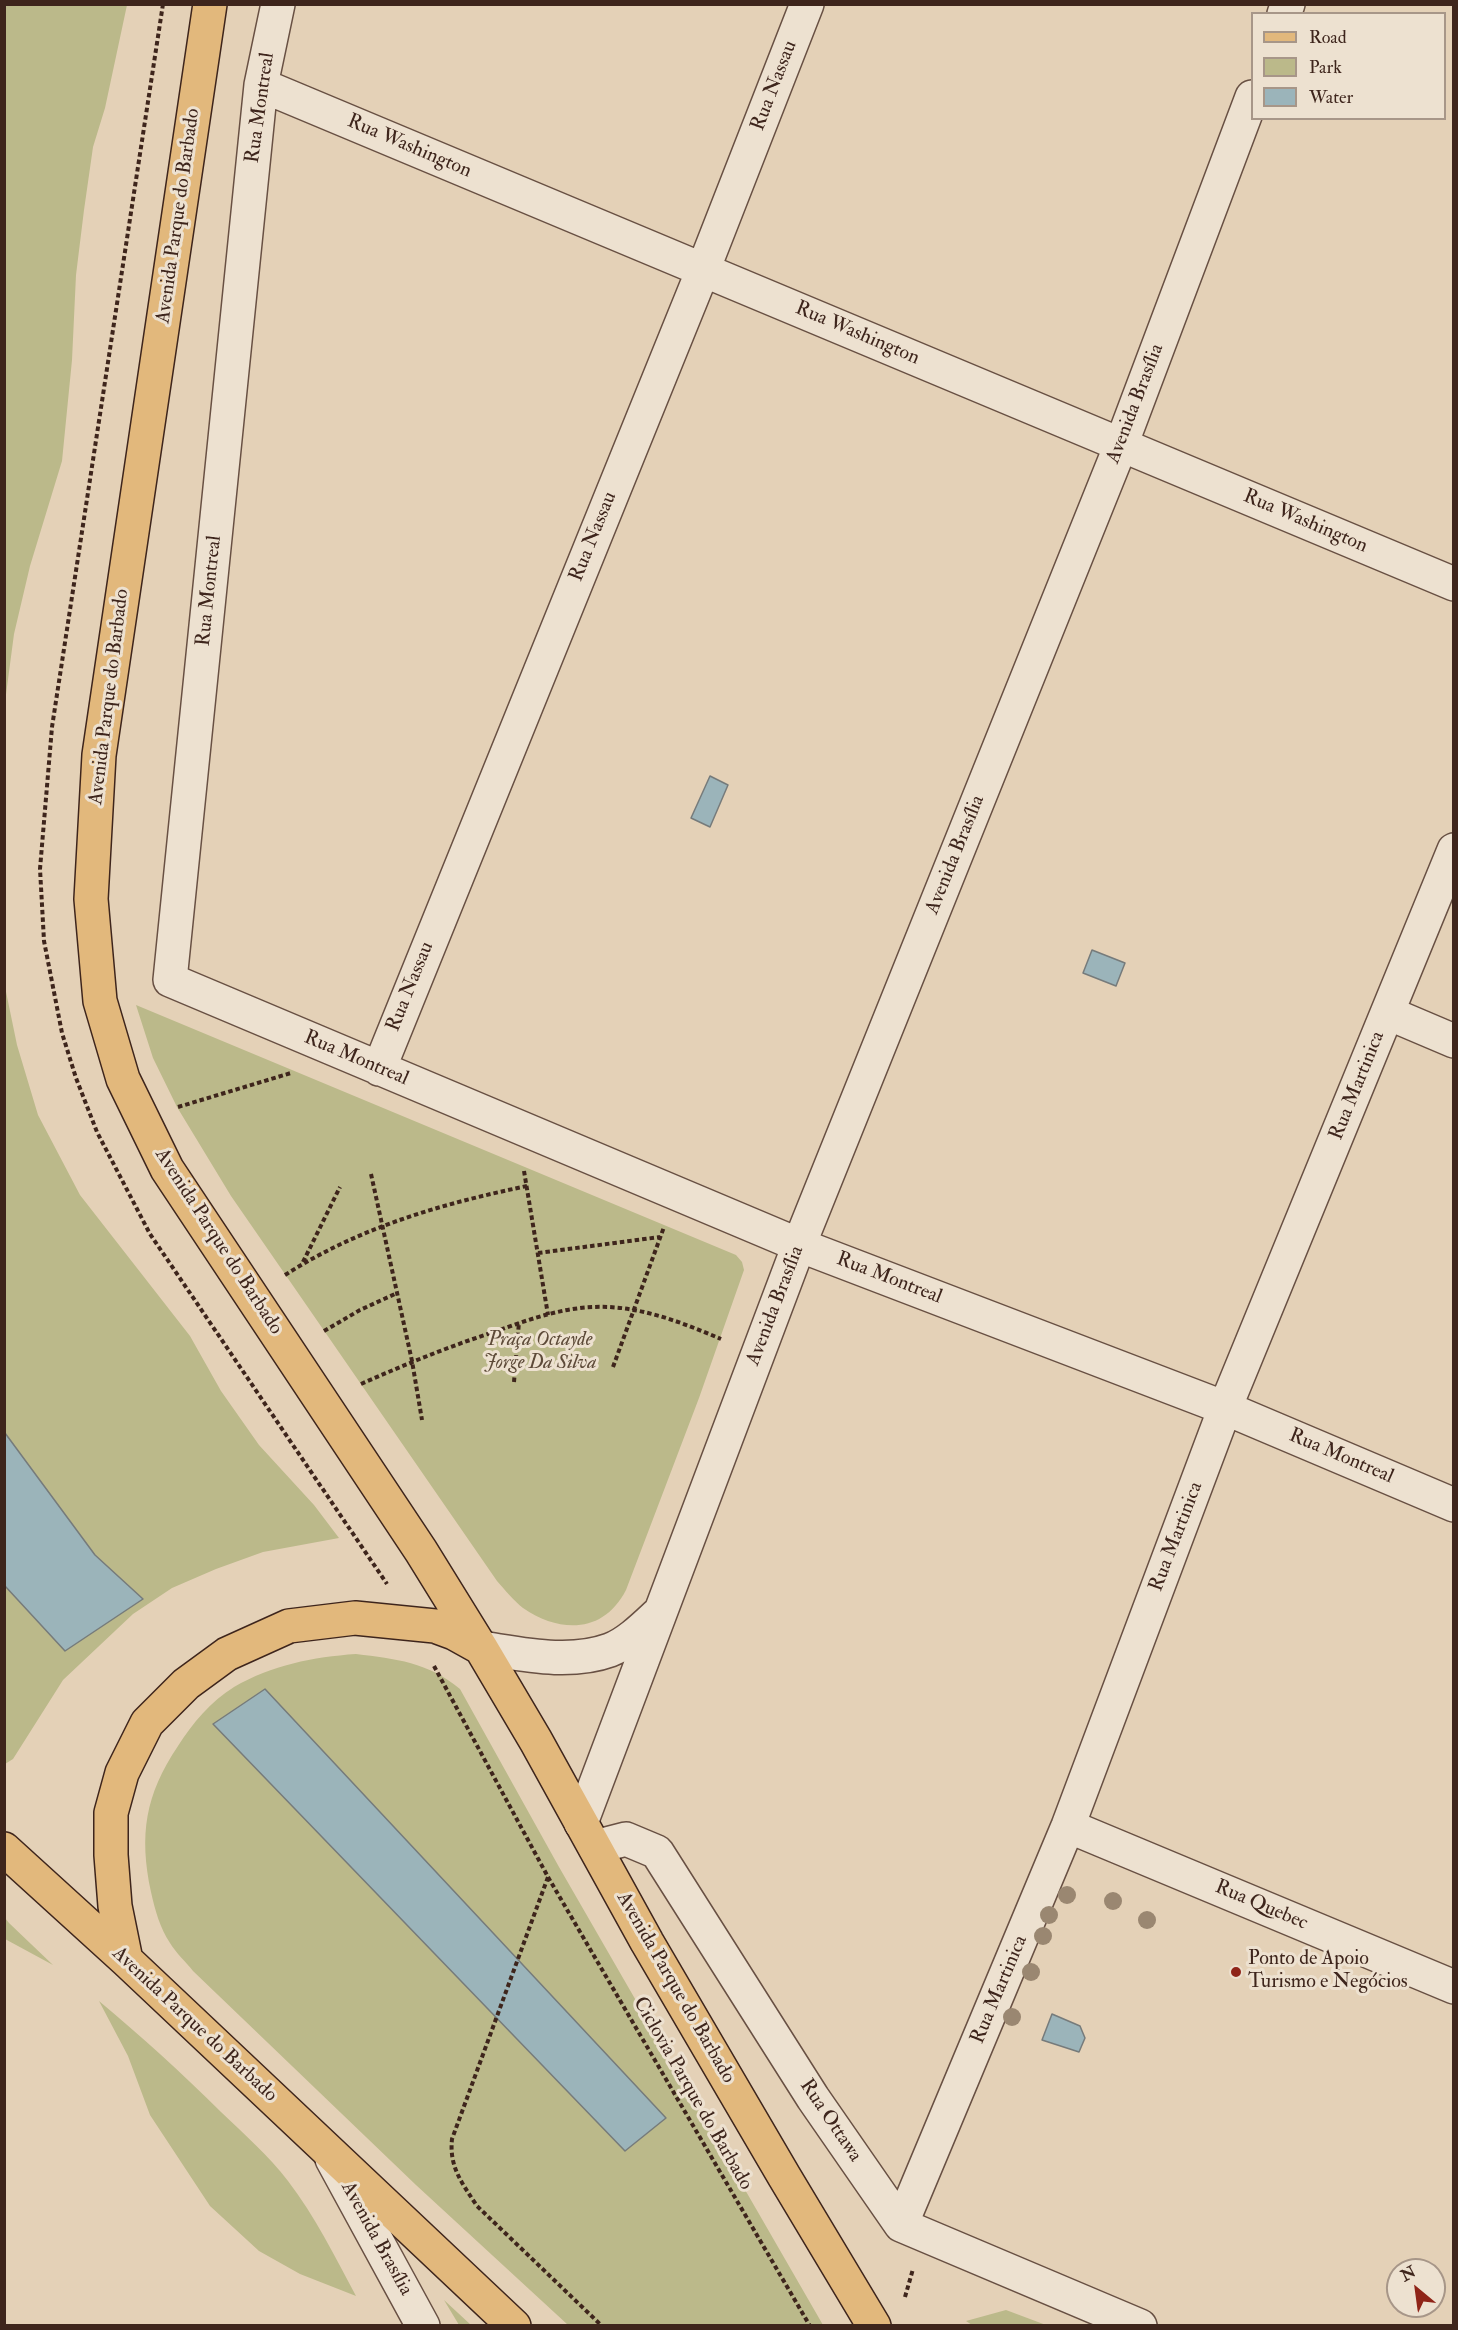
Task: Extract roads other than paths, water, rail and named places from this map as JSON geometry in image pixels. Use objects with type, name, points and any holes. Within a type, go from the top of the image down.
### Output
[{"type":"main road","name":"Avenida Parque do Barbado","points":[[210,4],[99,754],[91,899],[100,1002],[123,1079],[167,1169],[421,1551],[481,1648],[653,1952],[871,2323]]},
{"type":"main road","points":[[126,1960],[115,1906],[111,1855],[111,1812],[122,1773],[147,1723],[186,1684],[227,1653],[289,1626],[356,1618],[435,1626],[454,1633],[481,1648]]},
{"type":"main road","name":"Avenida Parque do Barbado","points":[[4,1849],[126,1960],[514,2325]]},
{"type":"street","name":"Rua Montreal","points":[[278,4],[261,85],[170,980],[799,1245],[1225,1408],[1454,1505]]},
{"type":"street","name":"Rua Nassau","points":[[379,1069],[703,270],[807,4]]},
{"type":"street","name":"Rua Washington","points":[[261,85],[1454,584]]},
{"type":"street","name":"Avenida Brasília","points":[[588,1835],[660,1613],[799,1245],[1121,445],[1251,100]]},
{"type":"street","name":"Rua Martinica","points":[[901,2225],[1068,1826],[1225,1408],[1454,850]]},
{"type":"street","points":[[1388,1013],[1454,1041]]},
{"type":"street","name":"Avenida Brasília","points":[[481,1648],[557,1657],[594,1654],[611,1650],[626,1641],[660,1613]]},
{"type":"street","name":"Rua Quebec","points":[[1068,1826],[1454,1987]]},
{"type":"street","name":"Rua Ottawa","points":[[588,1835],[626,1839],[657,1852],[813,2098],[901,2225]]},
{"type":"street","name":"Avenida Brasília","points":[[328,2152],[423,2325]]},
{"type":"street","points":[[901,2225],[1140,2325]]},
{"type":"water","points":[[710,776],[728,785],[710,827],[691,818]]},
{"type":"water","points":[[1092,950],[1125,963],[1116,986],[1083,973]]},
{"type":"water","points":[[5,1433],[95,1555],[143,1599],[65,1651],[5,1586]]},
{"type":"water","points":[[265,1689],[666,2118],[625,2151],[213,1724]]},
{"type":"water","points":[[1052,2014],[1080,2026],[1085,2038],[1079,2052],[1042,2040]]},
{"type":"place","name":"Ponto de Apoio Turismo e Negócios","points":[[1236,1972]]},
{"type":"park label","name":"Praça Octayde Jorge Da Silva","points":[[540,1352]]}]
